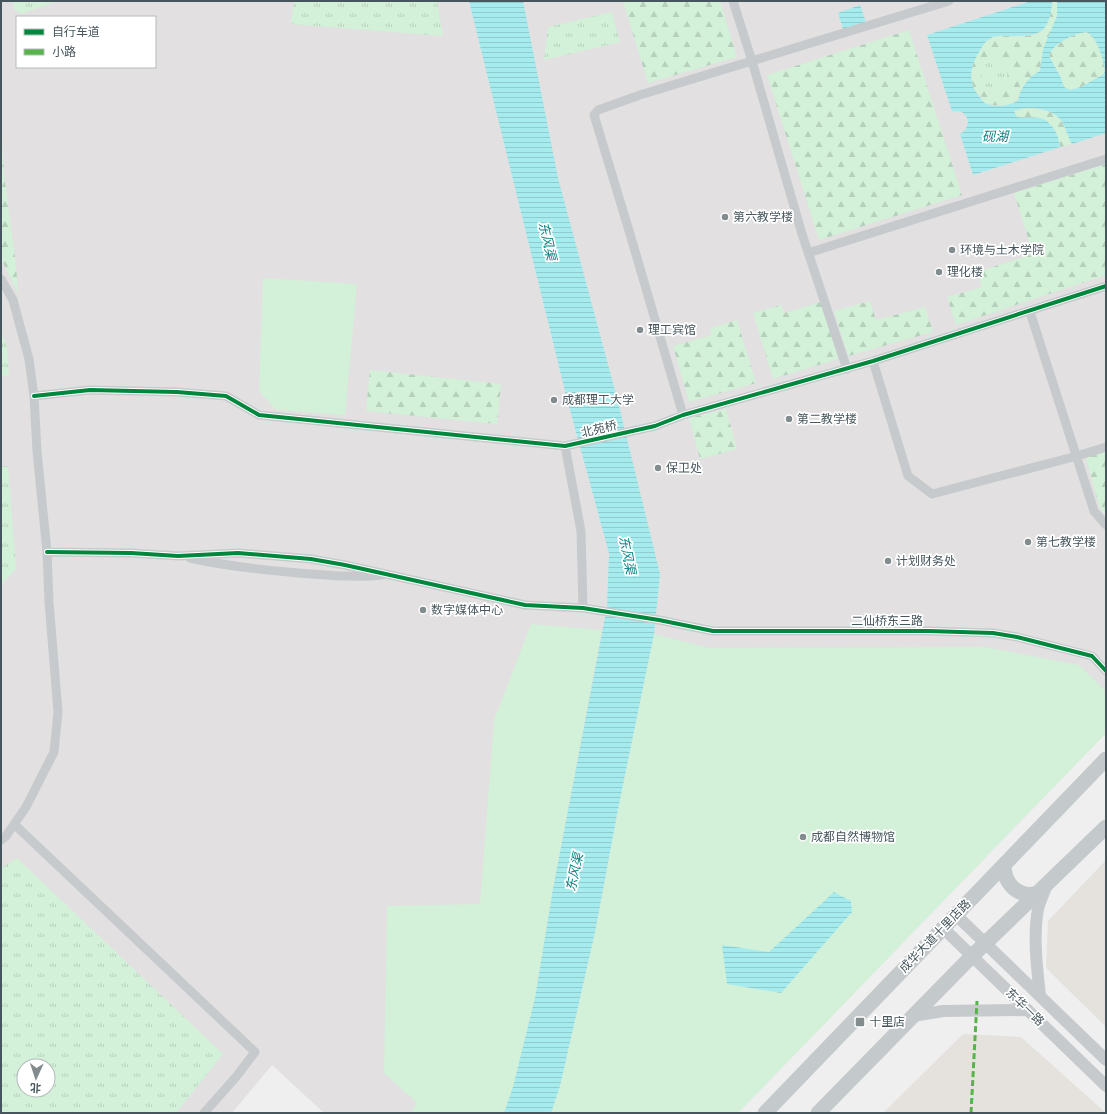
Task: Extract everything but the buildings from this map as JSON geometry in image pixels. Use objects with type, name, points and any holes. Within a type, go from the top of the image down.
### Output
[{"type":"main road","name":"成华大道十里店路","points":[[765,1113],[1106,759]]},
{"type":"main road","points":[[818,1113],[985,943],[1106,827]]},
{"type":"main road","points":[[1004,865],[1004,873],[1008,882],[1019,893],[1030,895],[1043,888]]},
{"type":"street","points":[[733,1],[752,60],[808,253],[847,368]]},
{"type":"street","points":[[683,415],[594,115],[598,110],[640,95],[949,1]]},
{"type":"street","points":[[808,253],[1106,159]]},
{"type":"street","points":[[1,278],[13,300],[29,359],[34,396],[58,712],[54,752],[26,807],[6,836],[1,840]]},
{"type":"street","name":"北苑桥","points":[[34,396],[90,390],[177,392],[226,396],[259,415],[570,446],[655,426],[683,415],[873,361],[1030,312],[1106,286]]},
{"type":"street","points":[[1030,312],[1094,511],[1106,524]]},
{"type":"street","points":[[873,361],[908,476],[932,494],[1106,447]]},
{"type":"street","points":[[570,446],[581,530],[583,608]]},
{"type":"street","points":[[47,552],[131,553],[178,556],[195,560],[276,571],[337,576],[368,577],[389,574]]},
{"type":"street","name":"二仙桥东三路","points":[[178,556],[238,552],[311,559],[345,564],[525,605],[599,610],[713,631],[928,631],[993,633],[1017,637],[1092,656],[1106,671]]},
{"type":"street","points":[[14,824],[255,1052],[236,1077],[204,1113]]},
{"type":"street","points":[[1040,996],[1036,963],[1036,934],[1038,908],[1043,888]]},
{"type":"street","name":"东华一路","points":[[956,915],[1106,1060]]},
{"type":"street","name":"东华一路","points":[[943,928],[1106,1086]]},
{"type":"street","points":[[914,1016],[943,1011],[1028,1010]]},
{"type":"shaded area","name":"成都理工大学","points":[[1,1],[1106,1],[1106,733],[738,1113],[324,1113],[272,1065],[232,1113],[1,1113]]},
{"type":"shaded area","points":[[1106,860],[1106,1027],[1046,968],[1048,921]]},
{"type":"shaded area","points":[[963,1034],[1021,1037],[1106,1113],[883,1113]]},
{"type":"green space","points":[[13,1],[58,1],[21,14],[14,9]]},
{"type":"green space","points":[[294,1],[437,1],[443,36],[291,24]]},
{"type":"green space","points":[[623,1],[720,1],[737,57],[648,83]]},
{"type":"green space","points":[[1050,1],[1057,1],[1057,16],[1043,49],[1040,71],[1028,80],[1015,102],[1002,106],[984,103],[974,89],[971,79],[974,59],[982,46],[987,41],[999,36],[1027,36],[1040,32],[1048,21],[1052,2]],"holes":[[[987,57],[992,57],[1001,68],[1006,70],[1007,78],[1003,84],[990,91],[983,87],[982,72],[983,64]]]},
{"type":"green space","points":[[612,12],[620,42],[544,60],[548,27]]},
{"type":"green space","points":[[909,30],[962,195],[819,240],[767,75]]},
{"type":"green space","points":[[1086,32],[1094,38],[1099,48],[1105,69],[1104,74],[1081,87],[1069,90],[1064,87],[1049,56],[1051,51],[1059,43],[1075,35]]},
{"type":"green space","points":[[987,57],[992,57],[1006,70],[1008,74],[1006,81],[1003,84],[990,91],[983,87],[982,79],[982,68]]},
{"type":"green space","points":[[1025,108],[1051,112],[1060,118],[1072,144],[1060,147],[1054,129],[1044,119],[1017,117],[1014,111]]},
{"type":"green space","points":[[1,124],[4,175],[16,265],[18,293],[1,259]]},
{"type":"green space","points":[[1106,164],[1106,275],[956,325],[947,297],[982,287],[977,272],[1033,254],[1014,193]]},
{"type":"green space","points":[[263,278],[357,284],[345,415],[276,410],[259,391]]},
{"type":"green space","points":[[870,301],[876,320],[925,307],[933,332],[848,356],[834,311]]},
{"type":"green space","points":[[821,302],[838,359],[773,379],[753,313],[781,305],[784,313]]},
{"type":"green space","points":[[737,320],[756,383],[689,402],[673,346],[712,335],[710,328]]},
{"type":"green space","points":[[1,332],[7,346],[9,375],[1,376]]},
{"type":"green space","points":[[370,370],[501,384],[497,424],[366,411]]},
{"type":"green space","points":[[726,409],[737,449],[700,459],[689,418]]},
{"type":"green space","points":[[1106,451],[1106,515],[1100,509],[1086,458]]},
{"type":"green space","points":[[1,466],[8,466],[16,569],[1,585]]},
{"type":"green space","points":[[531,624],[602,630],[553,889],[535,998],[513,1087],[504,1113],[411,1113],[417,1103],[384,1073],[387,906],[480,904],[494,720]]},
{"type":"green space","name":"成都自然博物馆","points":[[654,634],[710,648],[985,647],[1079,665],[1106,691],[1106,733],[738,1113],[551,1113],[560,1086],[595,932],[619,804]]},
{"type":"green space","points":[[17,858],[223,1054],[176,1113],[1,1113],[1,868]]},
{"type":"water","name":"东风渠","points":[[469,1],[523,1],[558,178],[617,398],[660,574],[654,634],[619,804],[595,932],[560,1086],[551,1113],[504,1113],[513,1087],[535,998],[553,889],[607,607],[609,553],[567,399]]},
{"type":"water","name":"砚湖","points":[[1031,1],[1052,2],[1051,13],[1048,21],[1041,31],[1028,35],[993,37],[983,45],[974,62],[971,80],[974,88],[981,98],[988,105],[1007,105],[1018,100],[1026,82],[1040,71],[1043,49],[1057,16],[1057,1],[1106,1],[1106,133],[1072,144],[1063,123],[1054,114],[1041,109],[1020,109],[1014,111],[1017,117],[1039,118],[1048,122],[1054,129],[1060,147],[973,175],[960,134],[967,126],[968,120],[962,112],[952,111],[927,35]],"holes":[[[1086,32],[1094,38],[1101,53],[1105,69],[1104,74],[1081,87],[1070,90],[1064,87],[1049,56],[1051,51],[1064,40]]]},
{"type":"water","points":[[860,5],[866,22],[843,29],[838,13]]},
{"type":"water","points":[[834,892],[851,901],[852,912],[781,993],[727,984],[722,945],[769,952]]},
{"type":"marked path","points":[[971,1113],[977,1001]]},
{"type":"cycle path","points":[[34,396],[90,390],[177,392],[226,396],[259,415],[565,446],[655,426],[683,415],[873,361],[1106,286]]},
{"type":"cycle path","points":[[47,552],[131,553],[178,556],[238,553],[311,559],[345,565],[525,605],[583,608],[659,620],[713,631],[928,631],[993,633],[1017,637],[1092,656],[1106,671]]},
{"type":"place","name":"第六教学楼","points":[[725,217]]},
{"type":"place","name":"环境与土木学院","points":[[952,250]]},
{"type":"place","name":"理化楼","points":[[939,272]]},
{"type":"place","name":"理工宾馆","points":[[640,330]]},
{"type":"place","name":"成都理工大学","points":[[554,400]]},
{"type":"place","name":"第二教学楼","points":[[789,419]]},
{"type":"place","name":"保卫处","points":[[658,468]]},
{"type":"place","name":"第七教学楼","points":[[1028,542]]},
{"type":"place","name":"计划财务处","points":[[888,561]]},
{"type":"place","name":"数字媒体中心","points":[[423,610]]},
{"type":"place","name":"成都自然博物馆","points":[[803,837]]},
{"type":"place","name":"十里店","points":[[860,1022]]}]
